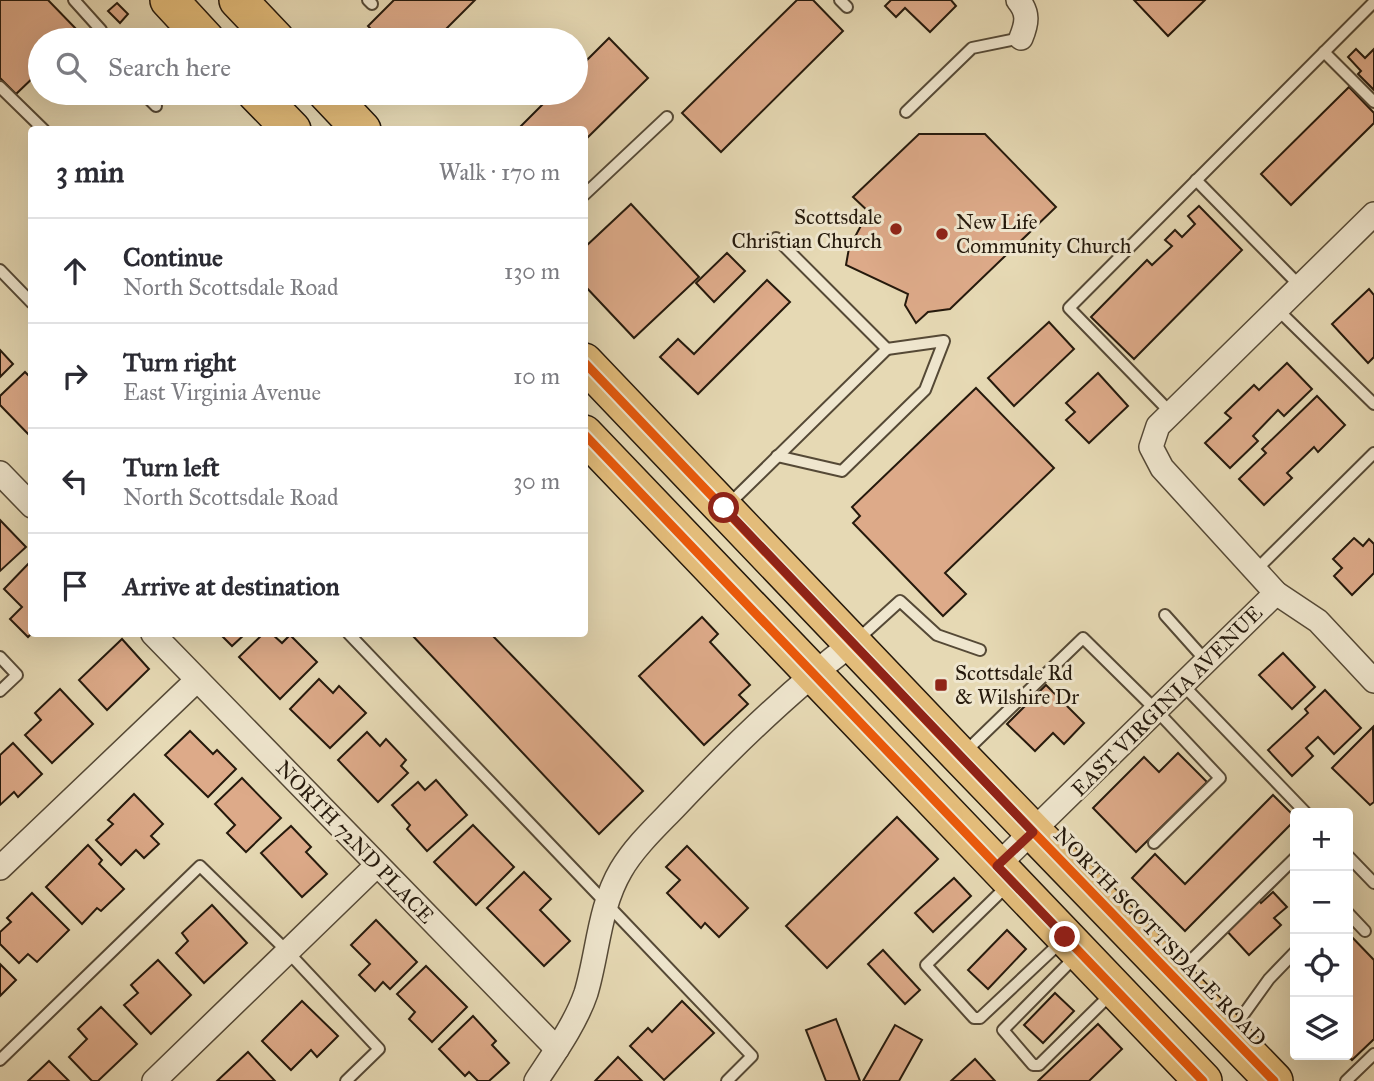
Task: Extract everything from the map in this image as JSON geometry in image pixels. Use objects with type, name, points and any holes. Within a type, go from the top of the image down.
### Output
[{"type":"main road","points":[[169,0],[195,28]]},
{"type":"main road","points":[[238,0],[265,28]]},
{"type":"main road","points":[[268,105],[288,126]]},
{"type":"main road","points":[[338,105],[358,126]]},
{"type":"main road","name":"NORTH SCOTTSDALE ROAD","points":[[588,366],[1275,1081]]},
{"type":"main road","points":[[588,438],[1203,1081]]},
{"type":"street","points":[[1017,0],[1024,7],[1027,17],[1021,38]]},
{"type":"street","points":[[1369,665],[1318,621],[1276,593],[1161,468],[1151,447],[1158,426],[1374,214]]},
{"type":"street","points":[[0,473],[28,502]]},
{"type":"street","name":"EAST VIRGINIA AVENUE","points":[[1004,874],[1033,832],[1276,593]]},
{"type":"street","name":"NORTH 72ND PLACE","points":[[156,637],[557,1049]]},
{"type":"street","points":[[536,1081],[557,1049],[585,995],[607,903],[621,870],[695,786],[814,672],[853,643]]},
{"type":"street","points":[[0,868],[197,680]]},
{"type":"street","points":[[154,1081],[377,864]]},
{"type":"lane","points":[[74,0],[99,28]]},
{"type":"lane","points":[[1171,413],[1069,308],[1374,2]]},
{"type":"lane","points":[[906,112],[972,48],[1021,38]]},
{"type":"lane","points":[[1324,52],[1374,102]]},
{"type":"lane","points":[[0,87],[40,126]]},
{"type":"lane","points":[[588,191],[667,117]]},
{"type":"lane","points":[[1196,180],[1300,286]]},
{"type":"lane","points":[[776,238],[887,349]]},
{"type":"lane","points":[[0,270],[28,299]]},
{"type":"lane","points":[[1278,309],[1374,404]]},
{"type":"lane","points":[[724,508],[777,456],[887,349],[944,341],[925,390],[842,471],[777,456]]},
{"type":"lane","points":[[1255,570],[1374,453]]},
{"type":"lane","points":[[853,643],[900,601],[937,635],[980,650]]},
{"type":"lane","points":[[1165,615],[1207,662]]},
{"type":"lane","points":[[352,637],[752,1056],[727,1081]]},
{"type":"lane","points":[[960,756],[1083,638],[1220,778],[1154,844]]},
{"type":"lane","points":[[0,657],[17,675],[0,691]]},
{"type":"lane","points":[[1183,685],[1302,808]]},
{"type":"lane","points":[[1353,861],[1374,883]]},
{"type":"lane","points":[[1174,977],[1290,863]]},
{"type":"lane","points":[[0,1060],[200,866],[287,951],[379,1049],[346,1081]]},
{"type":"lane","points":[[1004,874],[926,965],[976,1019],[1028,974],[1073,945]]},
{"type":"lane","points":[[1353,918],[1365,931]]},
{"type":"lane","points":[[1073,945],[1003,1030],[1033,1065],[1039,1065],[1115,989]]},
{"type":"lane","points":[[1229,1034],[1269,979],[1290,957]]},
{"type":"lane","points":[[1346,1081],[1374,1054]]},
{"type":"building","points":[[0,0],[48,0],[75,28],[28,28],[28,82],[16,94],[0,78]]},
{"type":"building","points":[[394,0],[475,0],[447,28],[368,26]]},
{"type":"building","points":[[797,0],[813,0],[843,31],[721,152],[682,113]]},
{"type":"building","points":[[891,0],[951,0],[956,6],[930,32],[905,8],[896,17],[885,6]]},
{"type":"building","points":[[1134,0],[1205,0],[1168,36]]},
{"type":"building","points":[[117,3],[128,14],[120,23],[108,11]]},
{"type":"building","points":[[609,38],[648,78],[588,137],[588,126],[521,126],[542,105],[588,105],[588,59]]},
{"type":"building","points":[[1356,49],[1365,58],[1374,49],[1374,90],[1358,74],[1361,71],[1348,57]]},
{"type":"building","points":[[1349,87],[1374,113],[1374,123],[1291,205],[1261,174]]},
{"type":"building","name":"New Life Community Church","points":[[919,134],[985,134],[1056,207],[950,309],[928,312],[916,323],[905,305],[908,294],[846,265],[849,248],[864,220],[871,214],[853,197]]},
{"type":"building","points":[[631,204],[699,277],[634,338],[588,289],[588,244]]},
{"type":"building","points":[[1199,206],[1242,250],[1134,359],[1091,317],[1147,260],[1152,265],[1172,246],[1165,240],[1175,230],[1182,237],[1195,224],[1188,216]]},
{"type":"building","points":[[727,253],[745,271],[714,302],[696,283]]},
{"type":"building","points":[[767,280],[790,302],[698,394],[660,357],[678,339],[694,354]]},
{"type":"building","points":[[1369,289],[1374,295],[1374,357],[1368,363],[1332,324]]},
{"type":"building","points":[[1049,322],[1074,349],[1014,406],[988,378]]},
{"type":"building","points":[[0,350],[13,364],[0,377]]},
{"type":"building","points":[[1287,363],[1312,389],[1284,416],[1278,410],[1253,436],[1258,441],[1230,468],[1205,443],[1231,418],[1225,413],[1254,385],[1259,390]]},
{"type":"building","points":[[25,372],[28,375],[28,434],[0,405],[0,396]]},
{"type":"building","points":[[1098,373],[1128,406],[1089,443],[1066,420],[1075,412],[1066,403]]},
{"type":"building","points":[[976,388],[1054,468],[945,573],[966,594],[943,616],[853,523],[860,516],[852,507]]},
{"type":"building","points":[[1317,396],[1345,425],[1318,452],[1314,447],[1287,473],[1292,478],[1264,505],[1239,479],[1266,453],[1262,449]]},
{"type":"building","points":[[0,520],[26,547],[0,571]]},
{"type":"building","points":[[1354,538],[1363,546],[1369,539],[1374,544],[1374,573],[1352,595],[1334,576],[1342,568],[1333,559]]},
{"type":"building","points":[[28,564],[28,637],[10,619],[22,607],[4,589]]},
{"type":"building","points":[[702,617],[718,634],[710,642],[750,685],[739,695],[748,704],[704,745],[639,676]]},
{"type":"building","points":[[223,637],[242,637],[232,646]]},
{"type":"building","points":[[260,637],[275,637],[282,643],[292,637],[317,662],[280,699],[239,657]]},
{"type":"building","points":[[414,637],[494,637],[643,791],[599,834]]},
{"type":"building","points":[[122,639],[149,669],[107,710],[79,680]]},
{"type":"building","points":[[1283,653],[1315,687],[1292,709],[1259,675]]},
{"type":"building","points":[[319,679],[333,693],[339,686],[366,713],[330,748],[290,709]]},
{"type":"building","points":[[1046,685],[1084,723],[1064,744],[1053,733],[1035,751],[1007,724]]},
{"type":"building","points":[[60,689],[93,724],[52,763],[25,735],[41,720],[35,713]]},
{"type":"building","points":[[1325,690],[1361,728],[1334,754],[1318,737],[1306,748],[1313,756],[1292,776],[1268,750],[1308,713],[1305,709]]},
{"type":"building","points":[[1373,727],[1374,802],[1370,805],[1332,768]]},
{"type":"building","points":[[190,731],[213,754],[217,750],[236,769],[208,797],[165,755]]},
{"type":"building","points":[[367,732],[380,746],[386,739],[406,760],[401,766],[408,773],[378,802],[338,760]]},
{"type":"building","points":[[13,743],[42,774],[18,797],[14,792],[0,805],[0,755]]},
{"type":"building","points":[[1178,753],[1207,782],[1136,852],[1093,808],[1144,757],[1159,772]]},
{"type":"building","points":[[242,778],[281,818],[246,852],[227,833],[235,825],[215,804]]},
{"type":"building","points":[[436,780],[467,815],[427,851],[407,829],[410,825],[392,805],[418,782],[425,790]]},
{"type":"building","points":[[134,794],[163,824],[151,836],[159,844],[144,858],[136,850],[121,865],[96,840],[113,824],[108,820]]},
{"type":"building","points":[[1273,795],[1290,812],[1290,825],[1185,931],[1132,878],[1155,854],[1185,884]]},
{"type":"building","points":[[897,817],[938,859],[827,968],[786,926]]},
{"type":"building","points":[[473,825],[514,867],[476,905],[434,862]]},
{"type":"building","points":[[291,826],[311,847],[306,852],[327,874],[302,897],[261,853]]},
{"type":"building","points":[[88,845],[102,860],[99,864],[124,889],[101,911],[97,908],[82,924],[46,887]]},
{"type":"building","points":[[687,846],[748,908],[719,937],[705,923],[701,928],[667,893],[680,880],[666,867]]},
{"type":"building","points":[[524,872],[551,899],[540,910],[570,941],[544,966],[487,908]]},
{"type":"building","points":[[954,878],[971,896],[933,932],[915,913]]},
{"type":"building","points":[[1273,892],[1287,907],[1274,918],[1281,925],[1249,955],[1225,929],[1258,899],[1261,903]]},
{"type":"building","points":[[32,893],[69,930],[37,962],[28,954],[19,963],[0,944],[0,932],[11,922],[7,918]]},
{"type":"building","points":[[212,905],[247,943],[204,983],[176,953],[188,941],[182,933]]},
{"type":"building","points":[[376,920],[417,962],[390,989],[383,982],[375,991],[359,975],[370,964],[351,945]]},
{"type":"building","points":[[1007,930],[1026,949],[988,989],[968,970]]},
{"type":"building","points":[[1353,938],[1374,960],[1374,1039],[1353,1059]]},
{"type":"building","points":[[883,950],[920,990],[905,1004],[868,964]]},
{"type":"building","points":[[158,960],[191,995],[151,1034],[124,1005],[138,993],[131,985]]},
{"type":"building","points":[[0,964],[16,980],[0,996]]},
{"type":"building","points":[[426,966],[467,1007],[432,1042],[409,1019],[415,1012],[397,994]]},
{"type":"building","points":[[1055,993],[1074,1011],[1043,1043],[1024,1025]]},
{"type":"building","points":[[302,1001],[338,1036],[317,1057],[311,1050],[291,1070],[262,1041]]},
{"type":"building","points":[[682,1001],[714,1033],[664,1080],[630,1046],[648,1028],[652,1032]]},
{"type":"building","points":[[101,1007],[137,1044],[98,1081],[92,1081],[69,1057],[87,1039],[78,1029]]},
{"type":"building","points":[[473,1016],[496,1041],[492,1045],[509,1063],[489,1081],[478,1081],[469,1072],[465,1076],[439,1049]]},
{"type":"building","points":[[836,1019],[860,1081],[826,1081],[806,1030]]},
{"type":"building","points":[[1098,1024],[1122,1049],[1089,1081],[1038,1081]]},
{"type":"building","points":[[895,1025],[922,1040],[899,1081],[863,1081]]},
{"type":"building","points":[[248,1052],[275,1081],[217,1081]]},
{"type":"building","points":[[618,1057],[642,1081],[595,1081]]},
{"type":"building","points":[[975,1059],[995,1081],[951,1081]]},
{"type":"building","points":[[49,1061],[69,1081],[28,1081]]},
{"type":"cycle path","points":[[588,366],[1274,1081]]},
{"type":"cycle path","points":[[588,438],[1203,1081]]},
{"type":"place","name":"Scottsdale Christian Church","points":[[896,229]]},
{"type":"place","name":"New Life Community Church","points":[[942,234]]},
{"type":"place","name":"Scottsdale Rd & Wilshire Dr","points":[[941,685]]},
{"type":"route","points":[[724,508],[1033,832],[997,866],[1065,937]]}]
